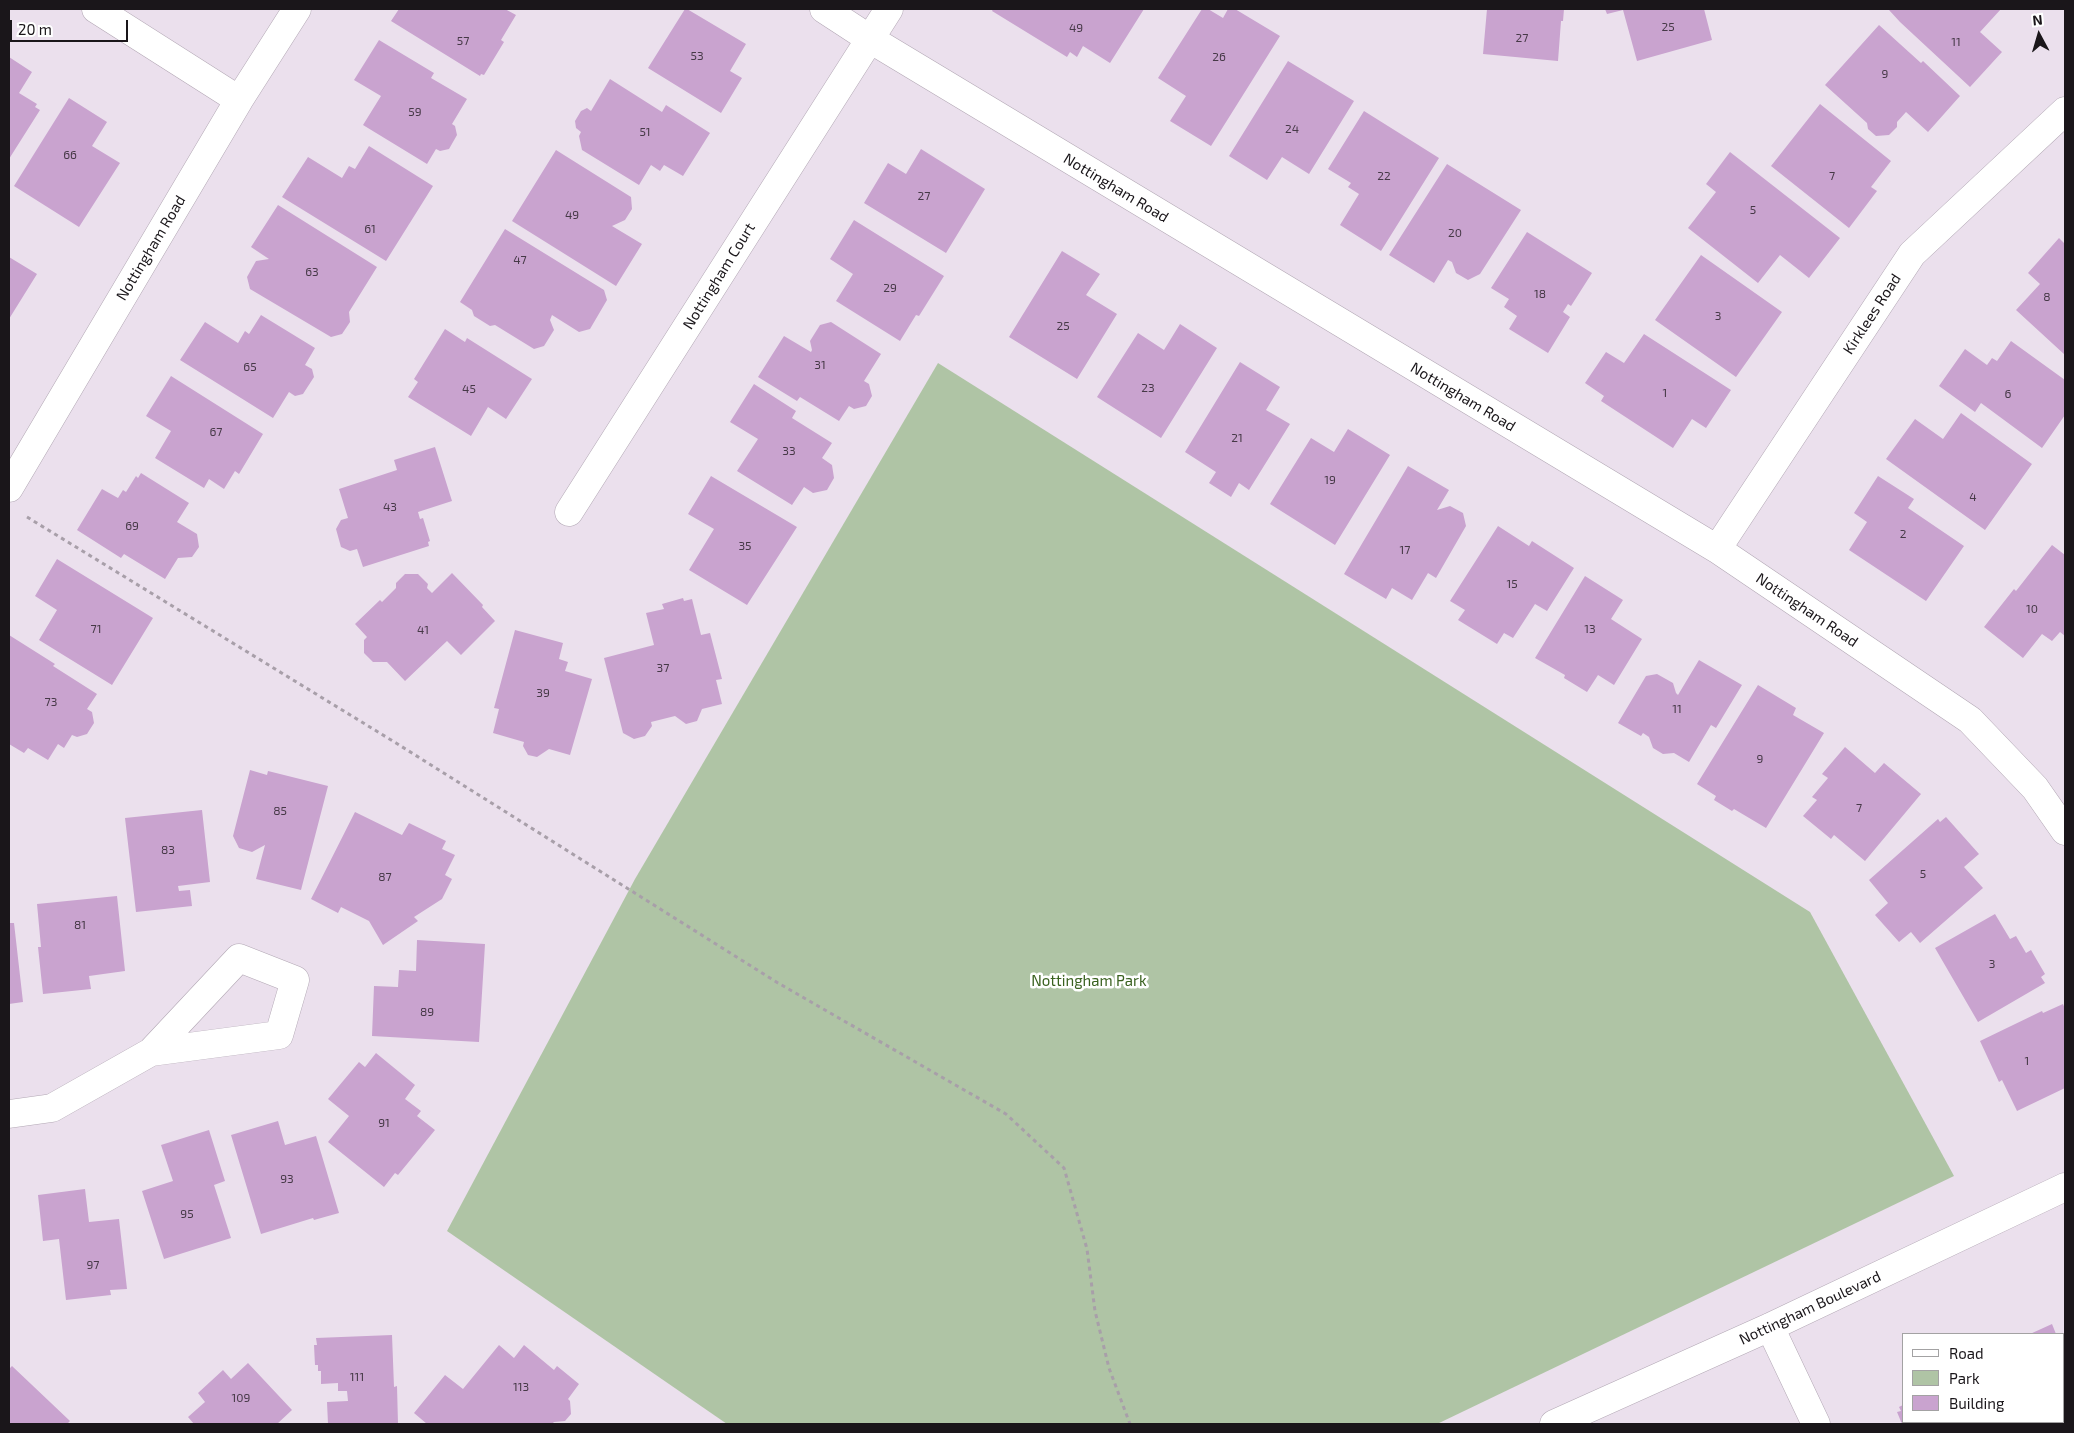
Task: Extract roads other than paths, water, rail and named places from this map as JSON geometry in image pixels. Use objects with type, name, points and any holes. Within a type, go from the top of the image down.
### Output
[{"type":"street","points":[[96,9],[239,100]]},
{"type":"street","name":"Nottingham Road","points":[[9,488],[239,100],[297,9]]},
{"type":"street","name":"Nottingham Road","points":[[824,9],[870,39],[1717,549],[1970,720],[2036,788],[2065,831]]},
{"type":"street","points":[[870,39],[889,9]]},
{"type":"street","name":"Nottingham Court","points":[[569,512],[870,39]]},
{"type":"street","name":"Kirklees Road","points":[[1717,549],[1912,254],[2065,110]]},
{"type":"street","points":[[9,1114],[52,1108],[151,1052],[239,958],[295,980],[279,1035],[151,1052]]},
{"type":"street","name":"Nottingham Boulevard","points":[[1554,1424],[1770,1327],[2065,1187]]},
{"type":"street","points":[[1770,1327],[1816,1424]]},
{"type":"park label","name":"Nottingham Park","points":[[1089,981]]}]
